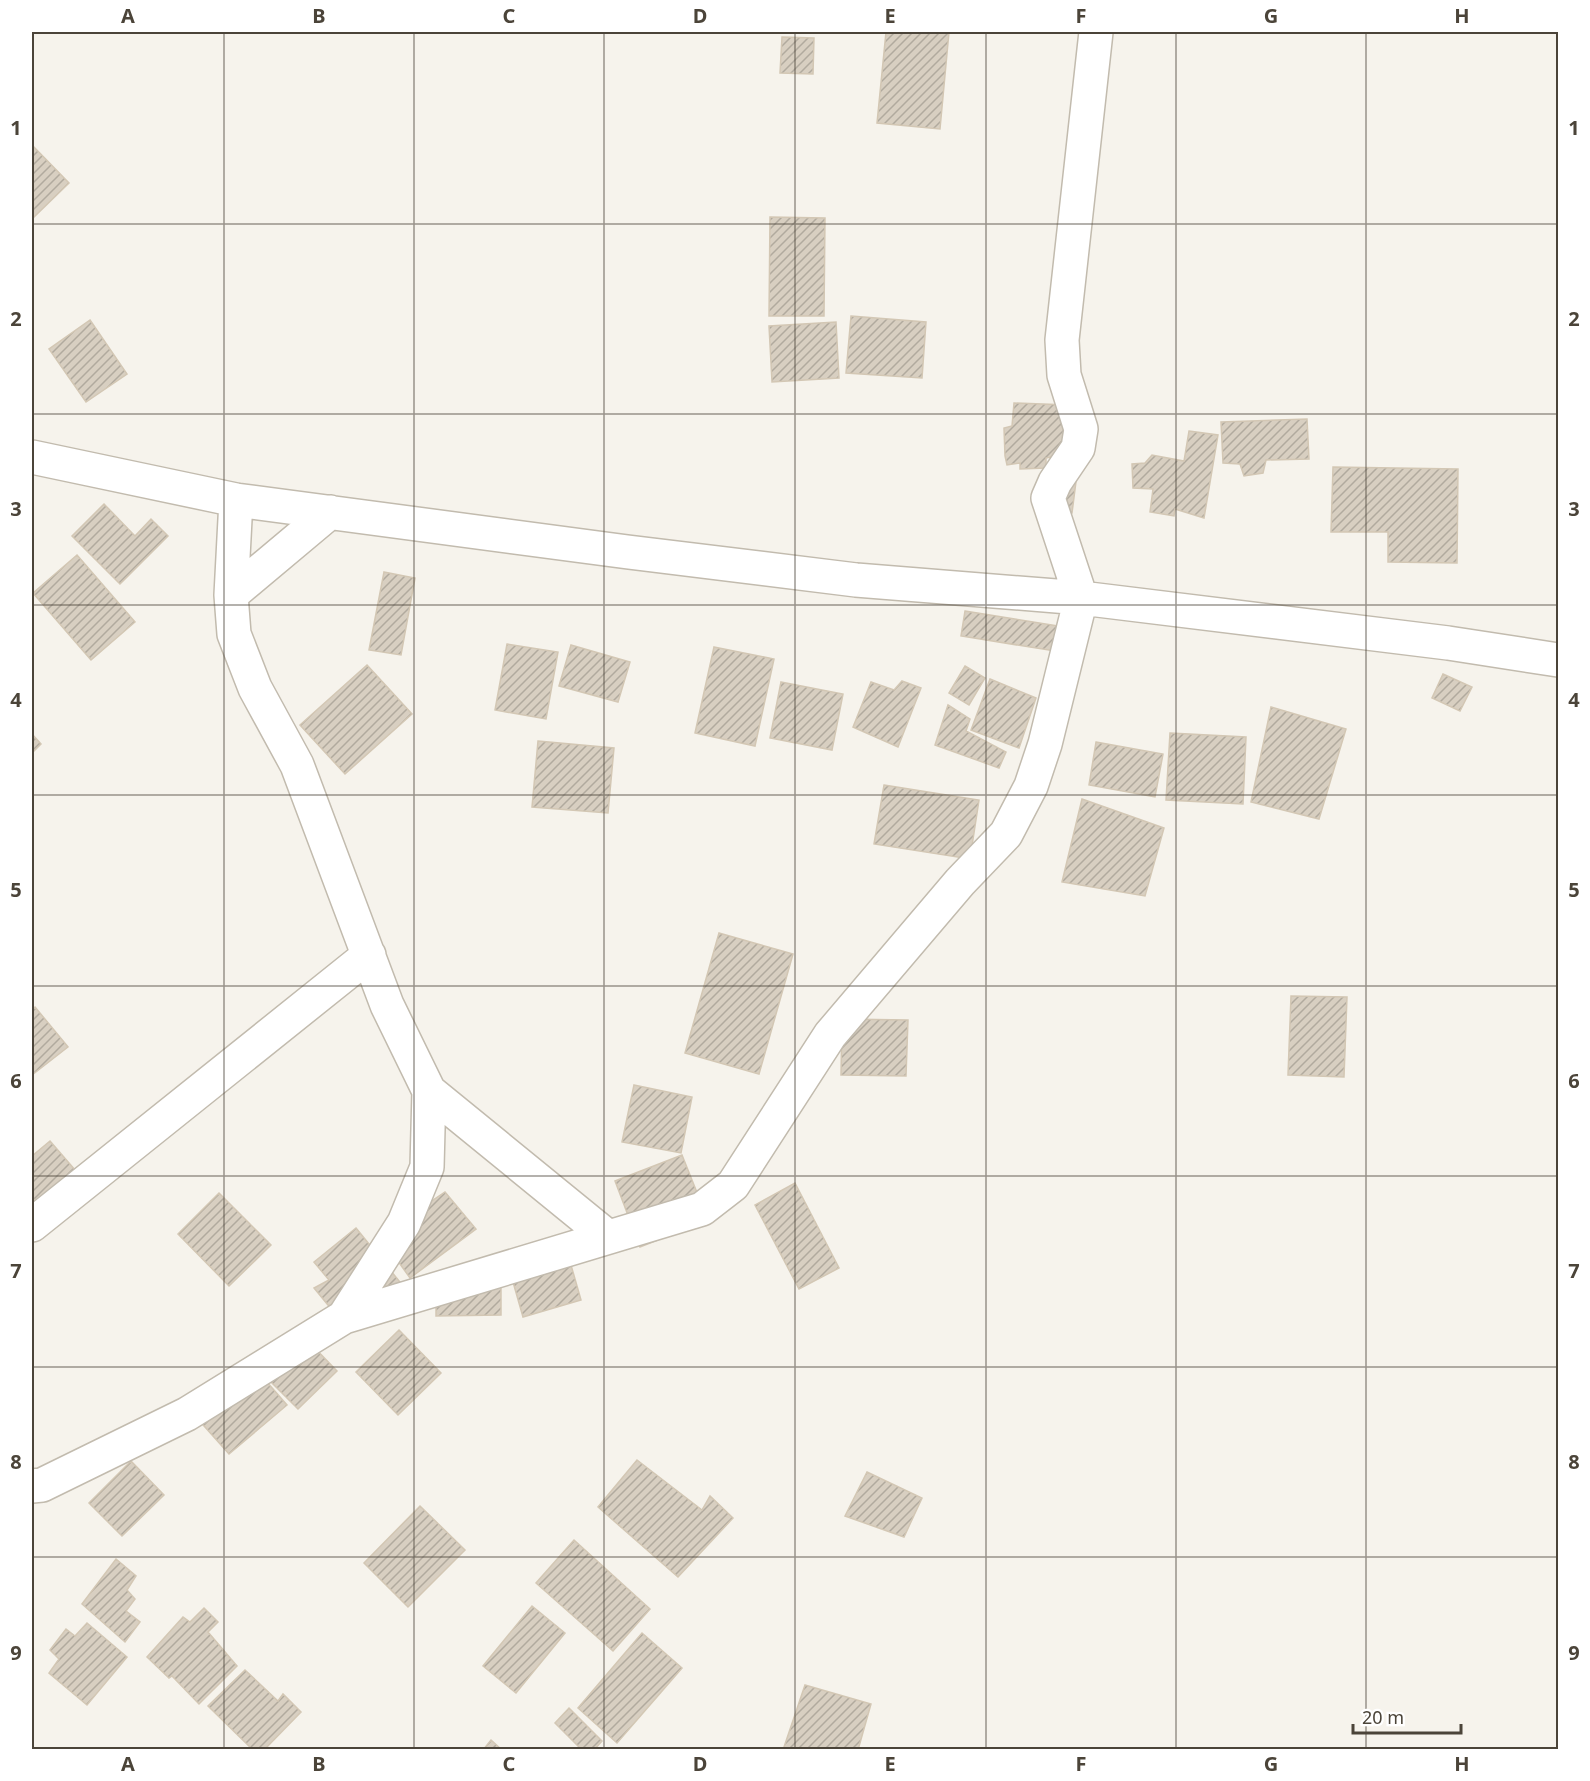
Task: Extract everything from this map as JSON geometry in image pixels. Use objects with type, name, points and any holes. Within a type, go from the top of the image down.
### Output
[{"type":"street","points":[[32,1486],[42,1485],[186,1414],[345,1317],[702,1209],[733,1185],[830,1035],[960,882],[1006,834],[1031,786],[1045,744],[1081,598],[1048,498],[1055,482],[1078,448],[1081,429],[1064,375],[1062,340],[1096,32]]},
{"type":"street","points":[[32,457],[236,500],[856,580],[1081,598],[1448,643],[1558,660]]},
{"type":"street","points":[[236,500],[231,595],[234,634],[255,688],[297,765],[387,1005],[429,1091],[608,1238]]},
{"type":"street","points":[[231,595],[330,512]]},
{"type":"street","points":[[32,1225],[369,955]]},
{"type":"street","points":[[345,1317],[404,1223],[427,1167],[429,1091]]},
{"type":"building","points":[[886,32],[949,32],[940,129],[877,123]]},
{"type":"building","points":[[782,37],[814,38],[813,74],[780,73]]},
{"type":"building","points":[[32,145],[69,183],[32,219]]},
{"type":"building","points":[[770,217],[825,218],[824,316],[769,316]]},
{"type":"building","points":[[851,316],[926,322],[922,378],[846,373]]},
{"type":"building","points":[[90,320],[127,374],[86,402],[49,349]]},
{"type":"building","points":[[836,322],[839,378],[772,382],[769,326]]},
{"type":"building","points":[[1014,403],[1069,405],[1079,451],[1046,458],[1046,468],[1020,469],[1020,463],[1007,465],[1004,428],[1012,426]]},
{"type":"building","points":[[1307,419],[1309,459],[1266,460],[1263,473],[1244,476],[1240,464],[1223,463],[1221,422]]},
{"type":"building","points":[[1189,431],[1218,435],[1204,518],[1175,509],[1174,516],[1150,512],[1153,489],[1133,488],[1132,464],[1145,463],[1152,455],[1184,461]]},
{"type":"building","points":[[1078,466],[1072,513],[1051,511]]},
{"type":"building","points":[[1333,467],[1458,469],[1457,563],[1388,562],[1388,532],[1331,532]]},
{"type":"building","points":[[104,504],[135,536],[151,519],[168,536],[120,584],[72,536]]},
{"type":"building","points":[[77,555],[135,622],[91,660],[33,593]]},
{"type":"building","points":[[384,572],[415,578],[401,655],[369,650]]},
{"type":"building","points":[[965,611],[1065,627],[1061,652],[961,636]]},
{"type":"building","points":[[507,644],[558,652],[546,719],[495,710]]},
{"type":"building","points":[[571,645],[630,662],[618,702],[559,686]]},
{"type":"building","points":[[714,647],[774,659],[755,746],[695,733]]},
{"type":"building","points":[[367,665],[412,714],[345,774],[300,725]]},
{"type":"building","points":[[965,666],[985,678],[969,705],[949,693]]},
{"type":"building","points":[[1443,674],[1472,687],[1460,711],[1432,698]]},
{"type":"building","points":[[990,679],[1036,698],[1019,748],[971,730]]},
{"type":"building","points":[[902,681],[921,688],[898,747],[853,727],[871,682],[894,690]]},
{"type":"building","points":[[781,682],[843,694],[832,750],[770,738]]},
{"type":"building","points":[[948,705],[970,719],[966,731],[1006,752],[999,768],[935,745]]},
{"type":"building","points":[[1271,707],[1346,729],[1319,819],[1251,802]]},
{"type":"building","points":[[1170,733],[1246,737],[1243,804],[1166,800]]},
{"type":"building","points":[[32,734],[41,744],[32,753]]},
{"type":"building","points":[[538,741],[614,748],[608,813],[532,807]]},
{"type":"building","points":[[1096,742],[1163,754],[1155,797],[1089,785]]},
{"type":"building","points":[[884,785],[979,800],[970,859],[874,844]]},
{"type":"building","points":[[1082,799],[1164,828],[1145,896],[1062,882]]},
{"type":"building","points":[[719,933],[793,954],[759,1074],[685,1053]]},
{"type":"building","points":[[1291,996],[1347,997],[1344,1077],[1288,1075]]},
{"type":"building","points":[[35,1007],[68,1047],[32,1075],[32,1010]]},
{"type":"building","points":[[842,1019],[908,1020],[906,1076],[841,1075]]},
{"type":"building","points":[[634,1085],[692,1097],[681,1153],[622,1142]]},
{"type":"building","points":[[50,1141],[75,1170],[37,1203],[32,1197],[32,1156]]},
{"type":"building","points":[[682,1155],[708,1220],[640,1247],[615,1181]]},
{"type":"building","points":[[795,1183],[839,1268],[799,1289],[755,1205]]},
{"type":"building","points":[[445,1192],[476,1229],[410,1278],[380,1236]]},
{"type":"building","points":[[219,1193],[271,1245],[229,1286],[178,1234]]},
{"type":"building","points":[[356,1228],[404,1287],[334,1307],[328,1305],[314,1288],[329,1280],[314,1262]]},
{"type":"building","points":[[565,1244],[581,1300],[523,1317],[507,1261]]},
{"type":"building","points":[[501,1280],[501,1315],[436,1316],[436,1281]]},
{"type":"building","points":[[399,1330],[441,1373],[398,1415],[356,1372]]},
{"type":"building","points":[[307,1340],[337,1371],[298,1409],[267,1378]]},
{"type":"building","points":[[259,1373],[287,1405],[229,1454],[197,1418]]},
{"type":"building","points":[[637,1460],[702,1510],[710,1496],[733,1518],[678,1577],[598,1507]]},
{"type":"building","points":[[131,1461],[164,1495],[122,1536],[89,1503]]},
{"type":"building","points":[[867,1472],[922,1498],[904,1537],[845,1516]]},
{"type":"building","points":[[420,1506],[465,1550],[408,1607],[364,1563]]},
{"type":"building","points":[[574,1540],[650,1609],[613,1651],[536,1583]]},
{"type":"building","points":[[116,1559],[136,1576],[127,1590],[135,1599],[126,1611],[140,1622],[125,1642],[82,1604]]},
{"type":"building","points":[[532,1606],[565,1633],[516,1693],[483,1666]]},
{"type":"building","points":[[204,1608],[218,1622],[208,1632],[237,1666],[199,1704],[172,1676],[169,1678],[147,1657],[183,1617],[190,1622]]},
{"type":"building","points":[[87,1623],[127,1657],[87,1705],[49,1673],[59,1659],[50,1650],[66,1629],[75,1636]]},
{"type":"building","points":[[642,1633],[682,1668],[617,1743],[578,1708]]},
{"type":"building","points":[[245,1670],[278,1701],[283,1694],[301,1712],[264,1750],[253,1750],[208,1706]]},
{"type":"building","points":[[805,1685],[871,1704],[858,1750],[783,1750]]},
{"type":"building","points":[[569,1708],[602,1741],[594,1750],[582,1750],[555,1723]]},
{"type":"building","points":[[491,1740],[502,1750],[483,1750]]}]
